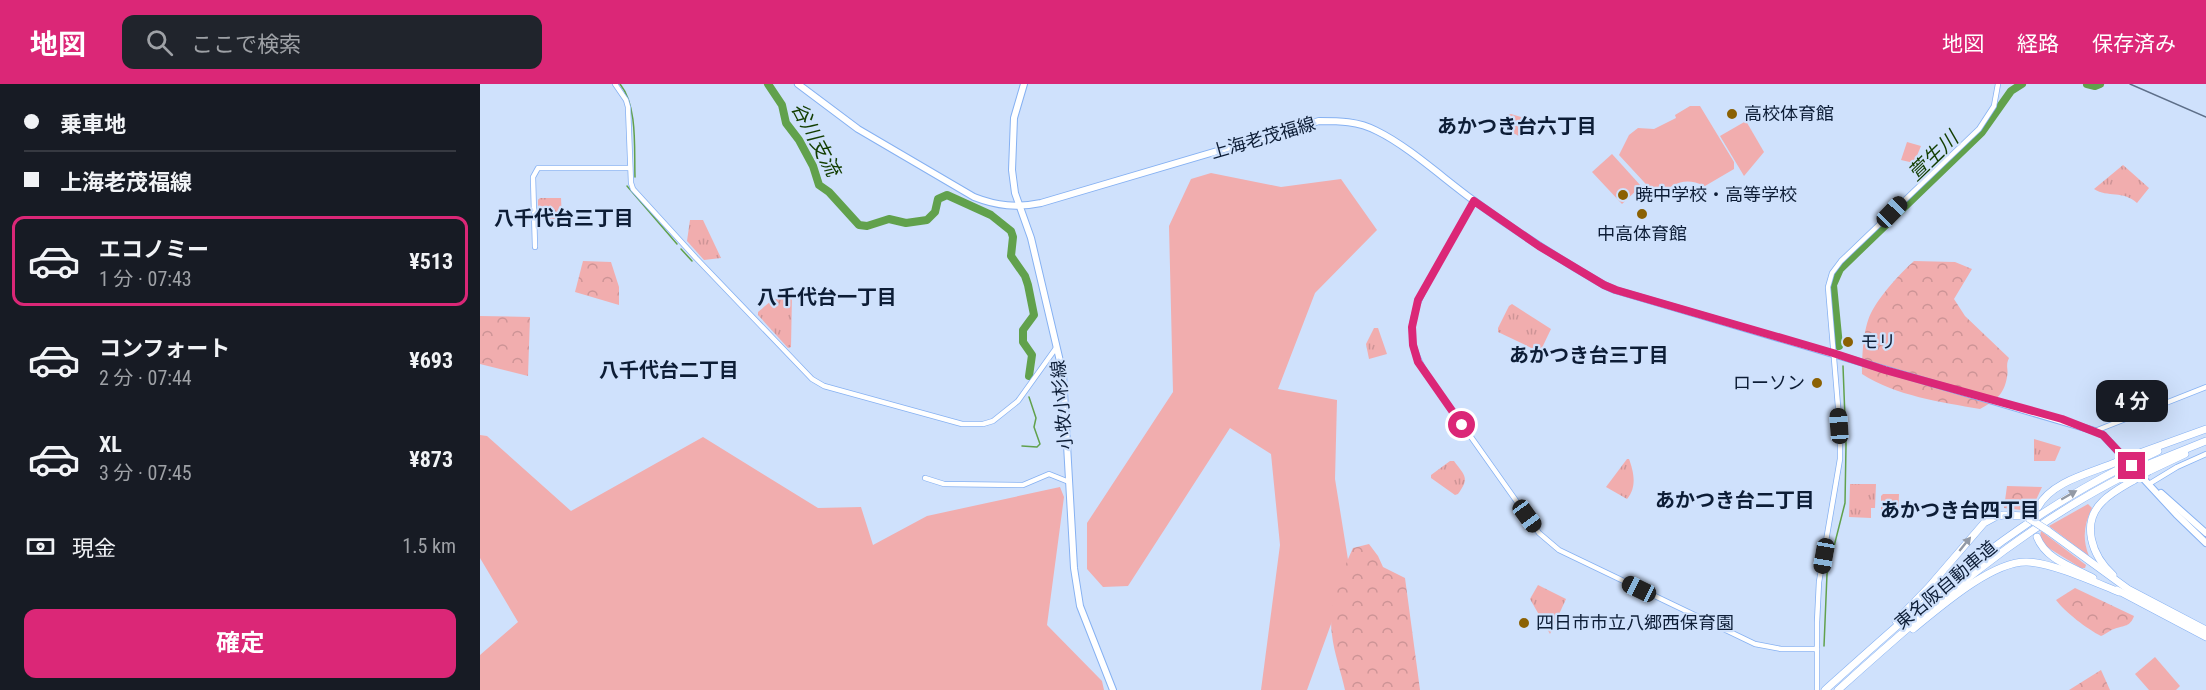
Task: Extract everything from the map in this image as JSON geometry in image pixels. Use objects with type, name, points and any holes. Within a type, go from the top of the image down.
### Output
[{"type":"highway","name":"東名阪自動車道","points":[[1826,689],[1944,584],[2005,537],[2120,464],[2206,431]]},
{"type":"highway","name":"東名阪自動車道","points":[[1838,690],[1943,597],[2011,544],[2072,504],[2128,474],[2147,469],[2206,443]]},
{"type":"highway","points":[[2038,507],[2046,495],[2059,486],[2120,464]]},
{"type":"highway","points":[[2128,589],[2109,572],[2096,555],[2090,530],[2091,521],[2098,506],[2147,469]]},
{"type":"highway","points":[[1854,663],[1928,588],[1984,523],[1997,516],[2012,514],[2025,516],[2128,589],[2206,630]]},
{"type":"highway","points":[[2037,537],[2043,548],[2054,558],[2206,637]]},
{"type":"highway","points":[[1859,671],[1959,594],[2009,564],[2026,562],[2043,565],[2120,592]]},
{"type":"main road","name":"上海老茂福線","points":[[798,84],[858,129],[974,197],[988,203],[1020,207],[1041,203],[1309,124],[1327,121],[1351,122],[1377,131],[1539,246],[1604,285],[1627,294],[1885,370],[2062,419],[2095,431],[2103,435],[2206,543]]},
{"type":"main road","name":"小牧小杉線","points":[[1024,84],[1014,118],[1012,157],[1014,183],[1030,238],[1063,374],[1074,568],[1078,598],[1113,690]]},
{"type":"main road","name":"上海老茂福線","points":[[2149,483],[2206,533]]},
{"type":"street","points":[[615,84],[628,107],[631,183],[638,195],[812,379],[824,386],[962,424],[983,424],[993,421],[1022,396],[1056,348]]},
{"type":"street","points":[[1817,690],[1820,582],[1840,459],[1828,286],[1834,269],[1979,129],[1994,106],[1998,84]]},
{"type":"street","points":[[535,247],[532,177],[538,168],[630,168]]},
{"type":"street","points":[[1474,201],[1416,306],[1412,327],[1413,345],[1418,362],[1539,533],[1559,550],[1755,644],[1774,648],[1817,649]]},
{"type":"street","points":[[2095,431],[2206,387]]},
{"type":"street","points":[[2149,483],[2206,454]]},
{"type":"street","points":[[925,478],[944,484],[1023,485],[1049,474],[1069,482]]},
{"type":"green space","points":[[1690,106],[1700,106],[1734,162],[1734,169],[1705,186],[1685,182],[1656,195],[1619,155],[1629,135],[1638,128],[1654,129],[1676,118],[1675,115]]},
{"type":"green space","points":[[1511,114],[1528,119],[1529,122],[1521,137],[1501,127]]},
{"type":"green space","points":[[1746,121],[1764,152],[1744,176],[1720,136]]},
{"type":"green space","points":[[1907,142],[1921,146],[1914,163],[1901,160]]},
{"type":"green space","points":[[1612,154],[1641,186],[1622,204],[1592,172]]},
{"type":"green space","points":[[2123,165],[2149,188],[2137,203],[2121,195],[2099,192],[2094,189]]},
{"type":"green space","points":[[1211,173],[1281,187],[1341,179],[1377,230],[1315,293],[1278,389],[1337,400],[1335,479],[1350,572],[1307,690],[1261,690],[1280,545],[1271,454],[1230,428],[1128,586],[1103,587],[1087,569],[1087,523],[1173,392],[1169,226],[1191,179]]},
{"type":"green space","points":[[540,198],[561,198],[562,219],[538,217]]},
{"type":"green space","points":[[690,220],[703,220],[721,258],[704,260],[687,241]]},
{"type":"green space","points":[[583,261],[611,262],[619,287],[619,305],[575,292]]},
{"type":"green space","points":[[1914,261],[1955,262],[1972,269],[1954,299],[1965,316],[2009,358],[2006,383],[2001,393],[1980,409],[1904,393],[1875,382],[1862,374],[1868,319],[1890,285]]},
{"type":"green space","points":[[789,292],[792,295],[791,347],[788,348],[758,315],[758,312],[771,301]]},
{"type":"green space","points":[[1512,304],[1551,329],[1540,352],[1498,332]]},
{"type":"green space","points":[[480,316],[530,317],[528,376],[480,364]]},
{"type":"green space","points":[[1374,328],[1378,328],[1387,354],[1369,359],[1366,344]]},
{"type":"green space","points":[[480,435],[487,436],[571,511],[703,437],[818,508],[861,507],[873,545],[927,516],[1060,487],[1064,497],[1047,625],[1102,681],[1104,690],[480,690],[480,655],[518,622],[480,558]]},
{"type":"green space","points":[[2034,439],[2061,447],[2055,461],[2034,461]]},
{"type":"green space","points":[[1627,459],[1631,464],[1634,480],[1627,499],[1606,487]]},
{"type":"green space","points":[[1450,461],[1454,461],[1465,477],[1462,489],[1455,495],[1431,478],[1431,475]]},
{"type":"green space","points":[[1850,484],[1876,484],[1875,508],[1871,508],[1871,518],[1849,517]]},
{"type":"green space","points":[[2007,486],[2042,487],[2031,511],[2004,508]]},
{"type":"green space","points":[[1899,494],[1898,518],[1881,518],[1881,496]]},
{"type":"green space","points":[[2088,504],[2092,508],[2085,532],[2085,544],[2089,556],[2049,526]]},
{"type":"green space","points":[[2041,531],[2086,565],[2085,568],[2081,568],[2047,547],[2040,537]]},
{"type":"green space","points":[[1369,544],[1383,567],[1405,578],[1420,690],[1345,690],[1332,635],[1332,613],[1340,579],[1353,548]]},
{"type":"green space","points":[[1538,585],[1566,599],[1550,634],[1530,599]]},
{"type":"green space","points":[[2075,588],[2134,616],[2131,622],[2101,636],[2095,633],[2056,600]]},
{"type":"green space","points":[[2155,657],[2180,686],[2176,690],[2149,690],[2135,674]]},
{"type":"green space","points":[[2101,670],[2110,690],[2069,690]]},
{"type":"waterway","points":[[620,84],[626,93],[632,116],[635,177]]},
{"type":"waterway","name":"谷川支流","points":[[768,84],[782,105],[786,123],[799,140],[813,166],[819,185],[829,192],[859,225],[867,226],[889,219],[906,223],[927,220],[935,212],[938,199],[947,195],[991,215],[1011,231],[1013,237],[1011,256],[1025,276],[1034,315],[1023,330],[1023,342],[1032,355],[1029,376]]},
{"type":"waterway","name":"萱生川","points":[[1839,346],[1833,285],[1840,269],[1982,132],[2011,91],[2022,84]]},
{"type":"waterway","name":"萱生川","points":[[2087,84],[2095,86],[2100,84]]},
{"type":"waterway","points":[[627,186],[677,244]]},
{"type":"waterway","points":[[681,249],[692,261]]},
{"type":"waterway","points":[[1824,646],[1827,574],[1845,503],[1846,445],[1843,366]]},
{"type":"waterway","points":[[1022,446],[1037,447],[1040,444],[1034,427],[1036,418],[1029,397]]},
{"type":"railway","points":[[2130,84],[2206,117]]},
{"type":"place","name":"高校体育館","points":[[1732,114]]},
{"type":"place","name":"暁中学校・高等学校","points":[[1623,195]]},
{"type":"place","name":"中高体育館","points":[[1642,214]]},
{"type":"place","name":"モリ","points":[[1848,342]]},
{"type":"place","name":"ローソン","points":[[1817,383]]},
{"type":"place","name":"四日市市立八郷西保育園","points":[[1524,623]]},
{"type":"district","name":"あかつき台六丁目","points":[[1517,126]]},
{"type":"district","name":"八千代台三丁目","points":[[564,218]]},
{"type":"district","name":"八千代台一丁目","points":[[827,297]]},
{"type":"district","name":"あかつき台三丁目","points":[[1589,355]]},
{"type":"district","name":"八千代台二丁目","points":[[669,370]]},
{"type":"district","name":"あかつき台二丁目","points":[[1735,500]]},
{"type":"district","name":"あかつき台四丁目","points":[[1960,510]]},
{"type":"route","points":[[1462,425],[1418,362],[1413,345],[1412,327],[1418,300],[1474,201],[1539,246],[1616,290],[1885,370],[2062,419],[2103,435],[2132,466]]}]
